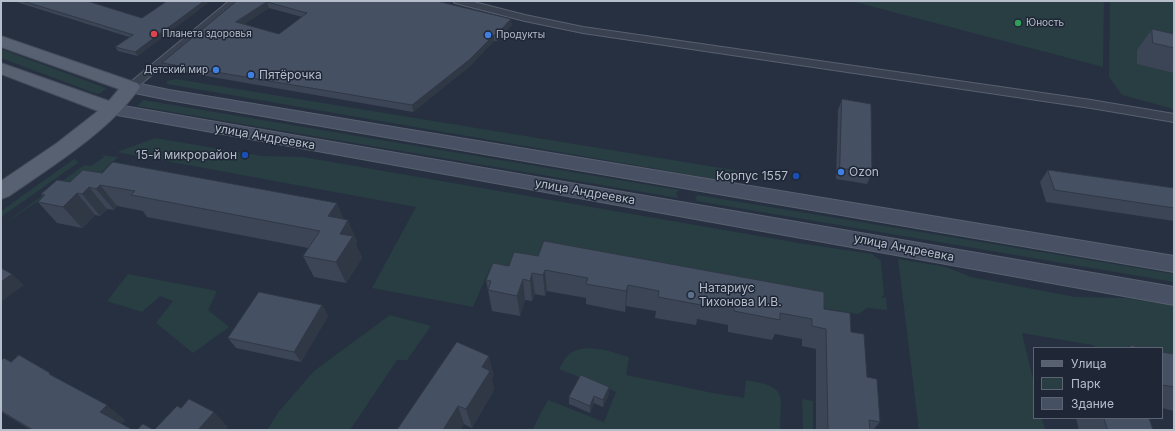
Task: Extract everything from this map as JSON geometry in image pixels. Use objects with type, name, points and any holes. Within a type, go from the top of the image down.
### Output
[{"type":"main road","name":"улица Андреевка","points":[[1,41],[130,87],[169,95],[1174,264]]},
{"type":"main road","name":"улица Андреевка","points":[[1,68],[109,108],[1174,296]]},
{"type":"main road","points":[[1,191],[64,148],[130,87]]},
{"type":"main road","points":[[1,179],[109,108]]},
{"type":"main road","points":[[693,211],[687,206],[685,199],[686,193],[690,188],[698,185]]},
{"type":"street","points":[[130,87],[235,1]]},
{"type":"street","points":[[458,1],[583,30],[1091,104],[1174,118]]},
{"type":"green space","name":"Юность","points":[[851,1],[1104,1],[1103,67]]},
{"type":"green space","points":[[1110,1],[1174,1],[1174,109],[1122,95],[1109,77]]},
{"type":"green space","points":[[1,49],[106,88],[101,93],[97,94],[1,58]]},
{"type":"green space","points":[[176,79],[758,174],[757,180],[715,179],[167,84],[167,81]]},
{"type":"green space","points":[[143,100],[679,190],[676,193],[678,198],[137,106]]},
{"type":"green space","points":[[155,138],[262,156],[303,157],[799,243],[872,254],[881,261],[884,295],[881,297],[886,298],[887,310],[867,308],[859,314],[552,258],[490,268],[473,307],[372,288],[416,207],[117,152]]},
{"type":"green space","points":[[101,155],[118,157],[94,179],[74,179],[65,183],[1,226],[84,165],[91,166],[104,157]]},
{"type":"green space","points":[[74,159],[79,162],[1,217],[1,211]]},
{"type":"green space","points":[[698,195],[1174,274],[1174,282],[697,201],[695,197]]},
{"type":"green space","points":[[898,259],[946,267],[971,277],[1075,297],[1126,298],[1174,306],[1174,374],[1163,372],[1163,347],[1095,347],[1092,345],[1022,333],[1033,379],[1033,419],[1042,419],[1045,430],[919,430]]},
{"type":"green space","points":[[128,274],[217,291],[208,310],[229,327],[193,353],[156,323],[173,301],[160,296],[142,312],[107,301]]},
{"type":"green space","points":[[390,315],[431,326],[407,360],[397,360],[350,430],[267,430],[280,410],[314,371]]},
{"type":"green space","points":[[587,348],[605,350],[629,357],[626,375],[744,398],[746,380],[769,386],[775,389],[781,400],[780,430],[532,430],[548,400],[604,422],[616,392],[559,369],[564,360],[570,354],[577,350]]},
{"type":"green space","points":[[802,399],[813,401],[813,430],[803,430]]},
{"type":"building","points":[[23,1],[87,1],[142,18],[167,1],[204,1],[135,52],[115,47],[133,35]]},
{"type":"building","points":[[237,1],[437,1],[511,19],[469,60],[412,105],[162,63]],"holes":[[[267,2],[307,13],[279,34],[236,22]]]},
{"type":"building","points":[[1152,29],[1174,34],[1174,48],[1153,43]]},
{"type":"building","points":[[842,99],[871,104],[872,173],[840,168]]},
{"type":"building","points":[[113,162],[337,203],[328,216],[348,220],[340,234],[353,236],[336,262],[303,256],[320,231],[131,195],[135,191],[100,185],[96,189],[89,187],[82,194],[77,193],[63,207],[38,202],[45,195],[41,194],[57,180],[70,182],[83,170],[102,173]]},
{"type":"building","points":[[1048,170],[1174,188],[1174,208],[1055,190]]},
{"type":"building","points":[[544,241],[824,292],[824,309],[850,313],[851,332],[864,334],[867,377],[877,379],[880,422],[869,420],[870,430],[828,430],[826,329],[812,326],[812,319],[780,313],[780,320],[734,311],[734,305],[702,299],[701,305],[658,297],[659,291],[628,285],[626,291],[586,284],[588,278],[545,270],[543,275],[532,273],[530,281],[523,279],[517,296],[488,290],[491,281],[486,280],[493,263],[509,266],[514,252],[538,256]]},
{"type":"building","points":[[1,268],[12,274],[1,282]]},
{"type":"building","points":[[259,292],[322,305],[294,352],[228,338]]},
{"type":"building","points":[[457,342],[489,356],[482,367],[490,371],[466,409],[458,406],[443,430],[397,430]]},
{"type":"building","points":[[1163,352],[1174,354],[1174,387],[1163,385]]},
{"type":"building","points":[[19,355],[50,373],[49,374],[107,405],[100,412],[133,430],[33,430],[1,411],[1,361],[4,358],[11,362]]},
{"type":"building","points":[[581,375],[609,387],[603,400],[594,396],[590,406],[569,397]]},
{"type":"building","points":[[189,399],[214,412],[198,430],[154,430],[177,406],[181,408]]},
{"type":"building","points":[[1104,419],[1149,419],[1153,430],[1108,430]]},
{"type":"building","points":[[143,424],[154,430],[137,430]]},
{"type":"place","name":"Юность","points":[[1018,23]]},
{"type":"place","name":"Планета здоровья","points":[[154,34]]},
{"type":"place","name":"Продукты","points":[[488,35]]},
{"type":"place","name":"Детский мир","points":[[216,70]]},
{"type":"place","name":"Пятёрочка","points":[[251,75]]},
{"type":"place","name":"15-й микрорайон","points":[[245,155]]},
{"type":"place","name":"Ozon","points":[[841,172]]},
{"type":"place","name":"Корпус 1557","points":[[796,176]]},
{"type":"place","name":"Натариус Тихонова И.В.","points":[[691,295]]}]
